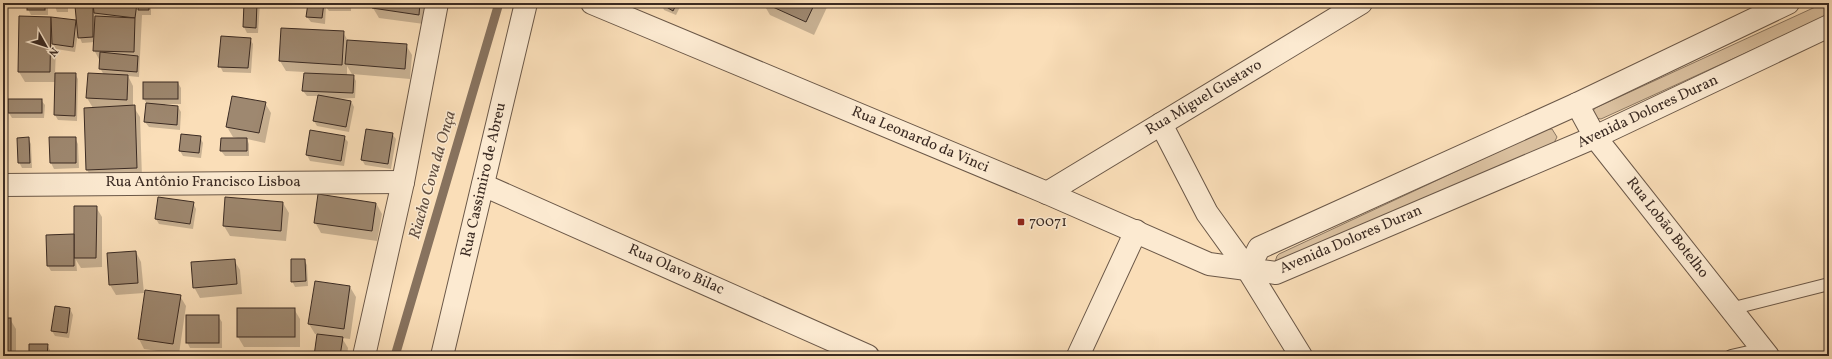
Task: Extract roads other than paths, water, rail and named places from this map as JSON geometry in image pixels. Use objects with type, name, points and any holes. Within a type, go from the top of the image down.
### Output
[{"type":"street","points":[[364,356],[403,182],[437,3]]},
{"type":"street","name":"Rua Cassimiro de Abreu","points":[[442,356],[526,3]]},
{"type":"street","name":"Rua Leonardo da Vinci","points":[[592,3],[626,10],[1209,264],[1248,270]]},
{"type":"street","name":"Rua Miguel Gustavo","points":[[1047,193],[1361,3]]},
{"type":"street","name":"Avenida Dolores Duran","points":[[1788,3],[1577,104],[1259,248],[1248,270],[1276,273],[1595,137],[1829,26]]},
{"type":"street","name":"Rua Lobão Botelho","points":[[1577,104],[1595,137],[1765,352]]},
{"type":"street","points":[[1161,124],[1207,213],[1248,270],[1300,356]]},
{"type":"street","name":"Rua Antônio Francisco Lisboa","points":[[3,185],[403,182]]},
{"type":"street","name":"Rua Olavo Bilac","points":[[483,185],[868,356]]},
{"type":"street","points":[[1078,356],[1136,231]]},
{"type":"lane","points":[[1730,309],[1829,284]]},
{"type":"lane","name":"Rua Lobão Botelho","points":[[1731,356],[1765,352]]},
{"type":"waterway","name":"Riacho Cova da Onça","points":[[395,356],[499,3]]},
{"type":"place","name":"70071","points":[[1021,222]]}]
